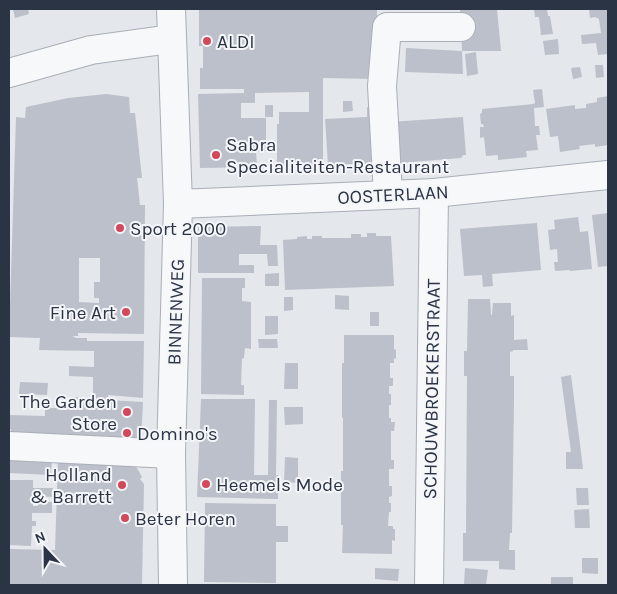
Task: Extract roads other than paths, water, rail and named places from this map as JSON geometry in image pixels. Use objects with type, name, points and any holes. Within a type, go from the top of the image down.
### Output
[{"type":"street","name":"BINNENWEG","points":[[171,9],[178,204],[171,454],[173,585]]},
{"type":"street","points":[[388,196],[382,86],[387,28],[461,27]]},
{"type":"street","points":[[9,73],[91,50],[172,38]]},
{"type":"street","name":"OOSTERLAAN","points":[[178,204],[434,193],[608,175]]},
{"type":"street","name":"SCHOUWBROEKERSTRAAT","points":[[429,585],[434,193]]},
{"type":"street","points":[[9,446],[171,454]]},
{"type":"place","name":"ALDI","points":[[207,41]]},
{"type":"place","name":"Sabra Specialiteiten-Restaurant","points":[[216,155]]},
{"type":"place","name":"Sport 2000","points":[[120,228]]},
{"type":"place","name":"Fine Art","points":[[126,312]]},
{"type":"place","name":"The Garden Store","points":[[127,412]]},
{"type":"place","name":"Domino's","points":[[127,433]]},
{"type":"place","name":"Heemels Mode","points":[[206,484]]},
{"type":"place","name":"Holland & Barrett","points":[[122,485]]},
{"type":"place","name":"Beter Horen","points":[[125,518]]}]
